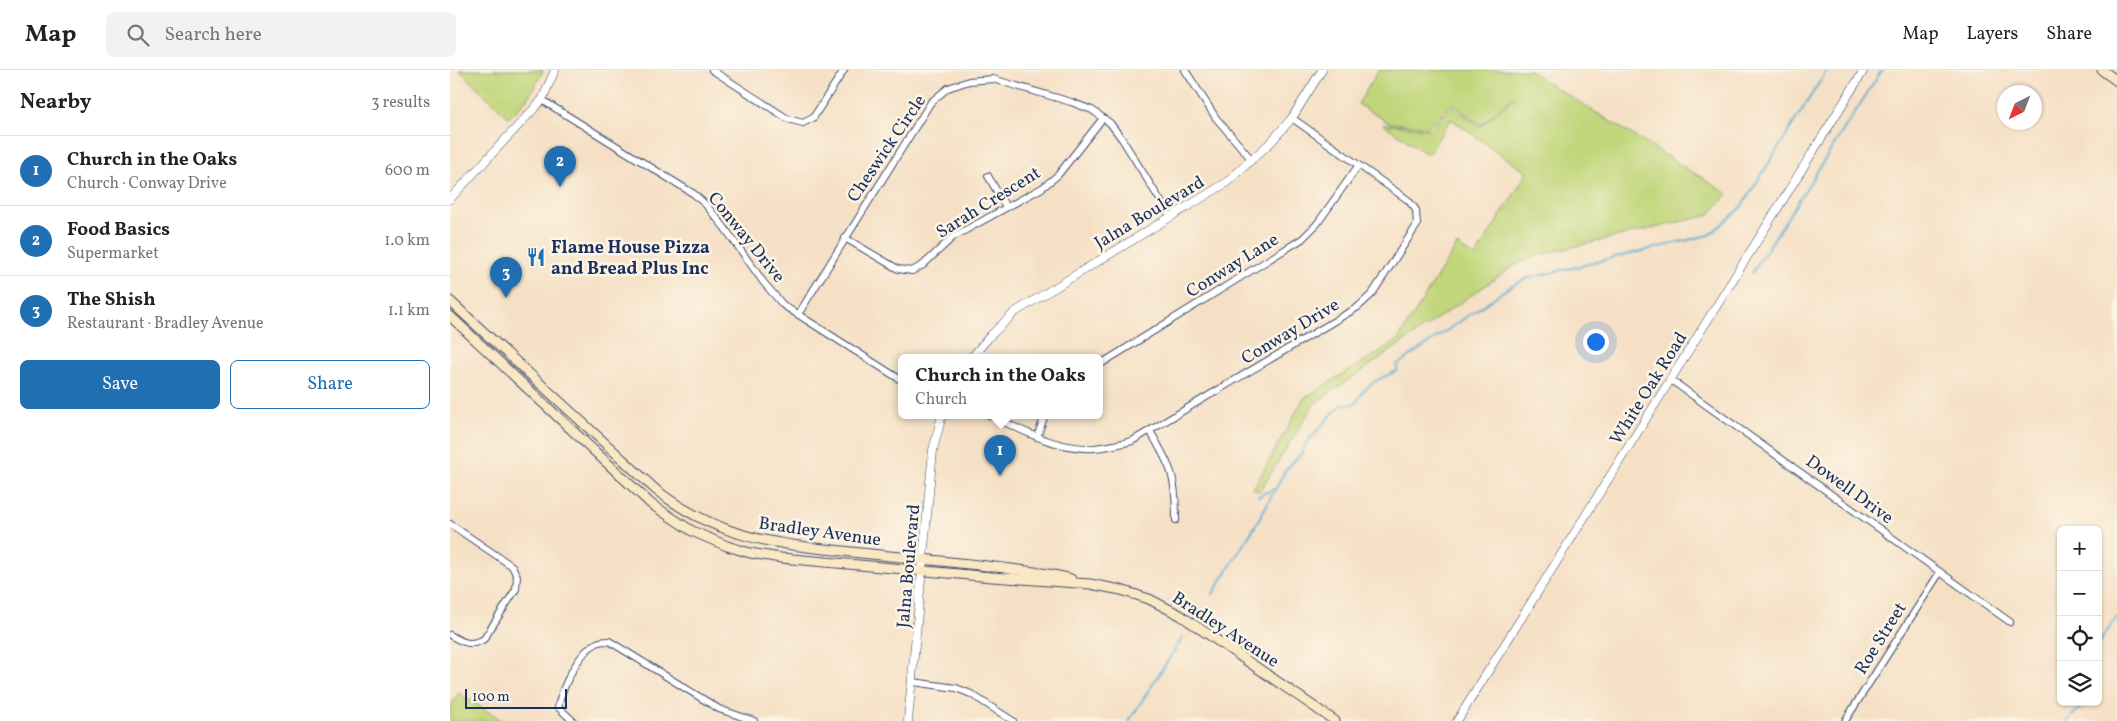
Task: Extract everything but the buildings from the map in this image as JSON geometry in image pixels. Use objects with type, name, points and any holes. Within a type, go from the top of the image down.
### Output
[{"type":"main road","points":[[2102,70],[2117,81]]},
{"type":"main road","name":"Bradley Avenue","points":[[450,300],[656,490],[692,515],[725,530],[781,545],[1059,575],[1134,594],[1180,615],[1335,721]]},
{"type":"main road","name":"Bradley Avenue","points":[[450,316],[645,499],[692,531],[750,553],[782,558],[1090,584]]},
{"type":"street","points":[[450,199],[542,100],[554,70]]},
{"type":"street","points":[[712,70],[788,119],[803,124],[813,118],[844,70]]},
{"type":"street","points":[[1185,70],[1216,118],[1252,160]]},
{"type":"street","name":"Jalna Boulevard","points":[[975,354],[1015,312],[1226,183],[1252,160],[1292,118],[1322,70]]},
{"type":"street","name":"White Oak Road","points":[[1457,721],[1864,70]]},
{"type":"street","name":"Cheswick Circle","points":[[798,313],[931,102],[948,88],[970,81],[994,79],[1071,102],[1103,118],[1122,139],[1170,216]]},
{"type":"street","name":"Conway Drive","points":[[542,100],[694,194],[724,227],[783,305],[898,378]]},
{"type":"street","name":"Sarah Crescent","points":[[845,238],[898,269],[912,271],[923,265],[952,238],[1042,188],[1058,175],[1103,118]]},
{"type":"street","name":"Conway Drive","points":[[998,419],[1037,437],[1068,446],[1093,448],[1132,441],[1358,308],[1372,294],[1417,225],[1416,210],[1408,200],[1292,118]]},
{"type":"street","name":"Conway Lane","points":[[1103,363],[1302,239],[1317,224],[1358,166]]},
{"type":"street","points":[[988,176],[1006,207]]},
{"type":"street","name":"Dowell Drive","points":[[1671,380],[2010,622]]},
{"type":"street","name":"Jalna Boulevard","points":[[908,721],[933,450],[941,419]]},
{"type":"street","points":[[1037,437],[1044,419]]},
{"type":"street","points":[[1150,432],[1167,459],[1173,475],[1176,491],[1176,520]]},
{"type":"street","points":[[450,524],[512,566],[518,576],[516,589],[484,639],[477,644],[468,644],[450,635]]},
{"type":"street","name":"Roe Street","points":[[1845,721],[1940,572]]},
{"type":"street","points":[[573,721],[558,707],[561,693],[583,655],[597,643],[609,641],[719,708],[754,721]]},
{"type":"street","points":[[913,682],[945,686],[963,691],[1013,721]]},
{"type":"green space","points":[[459,70],[543,70],[529,96],[509,118]]},
{"type":"green space","points":[[1379,70],[1531,70],[1537,76],[1728,194],[1709,215],[1539,255],[1515,265],[1314,404],[1260,491],[1253,489],[1304,398],[1397,341],[1457,245],[1475,257],[1527,173],[1451,119],[1428,155],[1383,124],[1429,129],[1452,106],[1480,127],[1515,96],[1480,125],[1452,103],[1427,127],[1389,123],[1358,104]]},
{"type":"green space","points":[[459,693],[503,721],[450,721],[450,706]]},
{"type":"waterway","points":[[1212,595],[1257,523],[1285,471],[1301,454],[1307,442],[1335,411],[1344,404],[1351,405],[1357,402],[1369,386],[1397,371],[1397,365],[1508,288],[1525,279],[1709,235],[1740,209],[1827,70]]},
{"type":"waterway","points":[[1752,273],[1882,70]]},
{"type":"waterway","points":[[1258,496],[1274,489]]},
{"type":"waterway","points":[[2102,638],[2117,617]]},
{"type":"waterway","points":[[1129,721],[1183,637]]},
{"type":"waterway","points":[[2067,721],[2083,706]]},
{"type":"place","name":"Food Basics","points":[[560,187]]},
{"type":"place","name":"Flame House Pizza and Bread Plus Inc","points":[[536,257]]},
{"type":"place","name":"The Shish","points":[[506,298]]},
{"type":"place","name":"Church in the Oaks","points":[[1000,476]]}]
